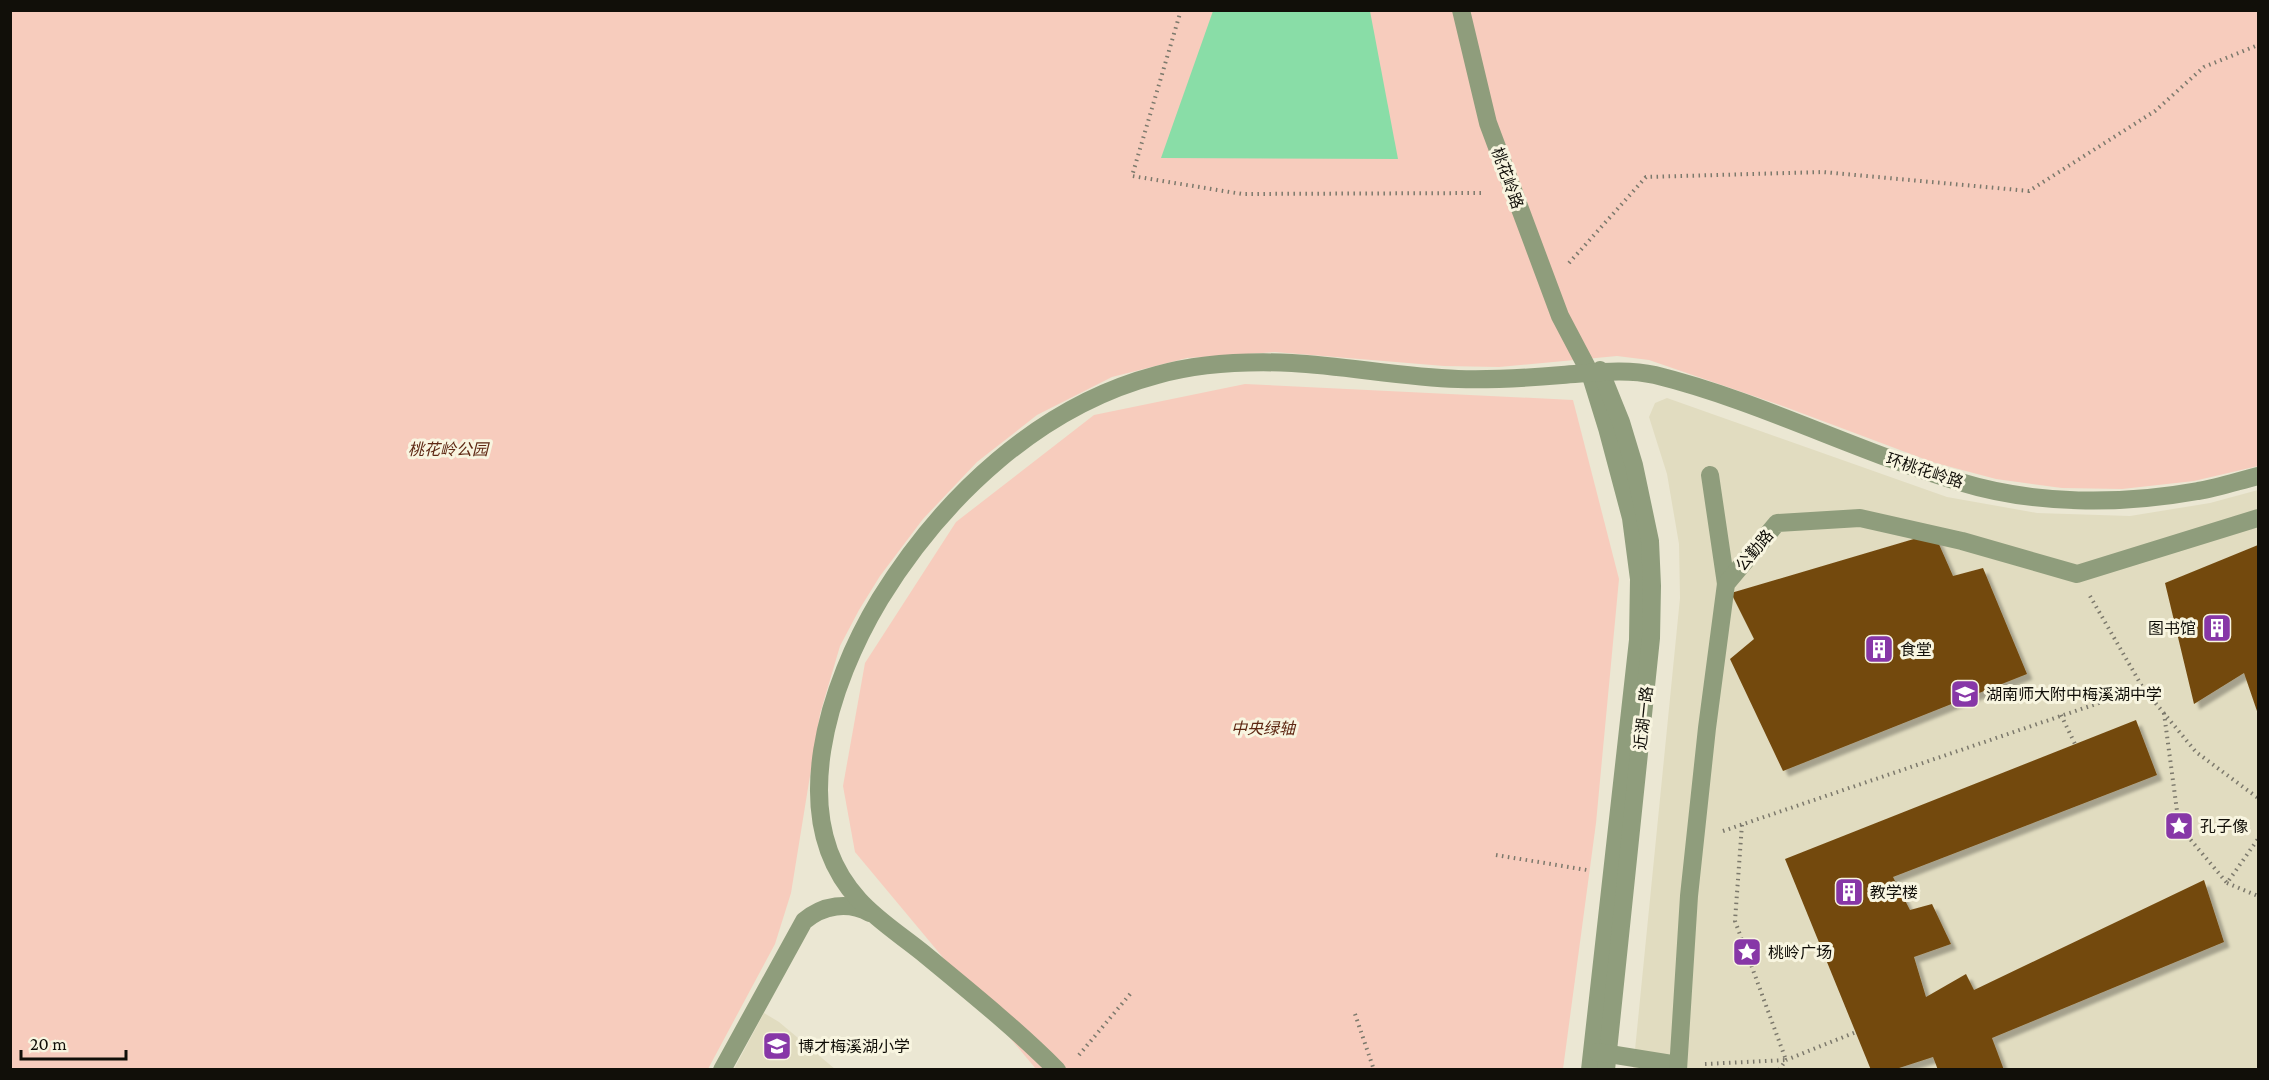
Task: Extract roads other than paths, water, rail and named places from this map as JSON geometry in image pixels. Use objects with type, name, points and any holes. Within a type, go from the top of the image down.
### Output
[{"type":"street","name":"桃花岭路","points":[[1461,10],[1488,123],[1548,286],[1560,316],[1597,373]]},
{"type":"street","name":"环桃花岭路","points":[[1057,1070],[974,996],[860,901],[842,878],[833,860],[818,810],[820,772],[829,718],[845,665],[863,628],[918,543],[954,501],[994,463],[1048,424],[1106,393],[1159,374],[1222,364],[1293,363],[1431,378],[1497,381],[1627,371],[1649,374],[1713,391],[1877,454],[1964,484],[2032,497],[2113,500],[2198,491],[2259,476]]},
{"type":"street","name":"近湖一路","points":[[1597,373],[1631,518],[1639,579],[1638,640],[1611,874],[1599,1061]]},
{"type":"street","name":"近湖一路","points":[[1597,373],[1634,465],[1650,541],[1652,586],[1651,638],[1599,1061]]},
{"type":"street","points":[[1710,475],[1726,584]]},
{"type":"street","name":"公勤路","points":[[1678,1067],[1695,841],[1726,584],[1777,523],[1860,518],[1962,541],[2077,574],[2259,518]]},
{"type":"street","points":[[722,1070],[804,921],[813,914],[836,905],[865,911],[879,918]]},
{"type":"street","points":[[1599,1061],[1678,1067]]},
{"type":"place","name":"图书馆","points":[[2217,628]]},
{"type":"place","name":"食堂","points":[[1879,649]]},
{"type":"place","name":"湖南师大附中梅溪湖中学","points":[[1965,694]]},
{"type":"place","name":"孔子像","points":[[2179,826]]},
{"type":"place","name":"教学楼","points":[[1849,892]]},
{"type":"place","name":"桃岭广场","points":[[1747,952]]},
{"type":"place","name":"博才梅溪湖小学","points":[[777,1046]]},
{"type":"park label","name":"桃花岭公园","points":[[448,449]]},
{"type":"park label","name":"中央绿轴","points":[[1263,728]]}]
